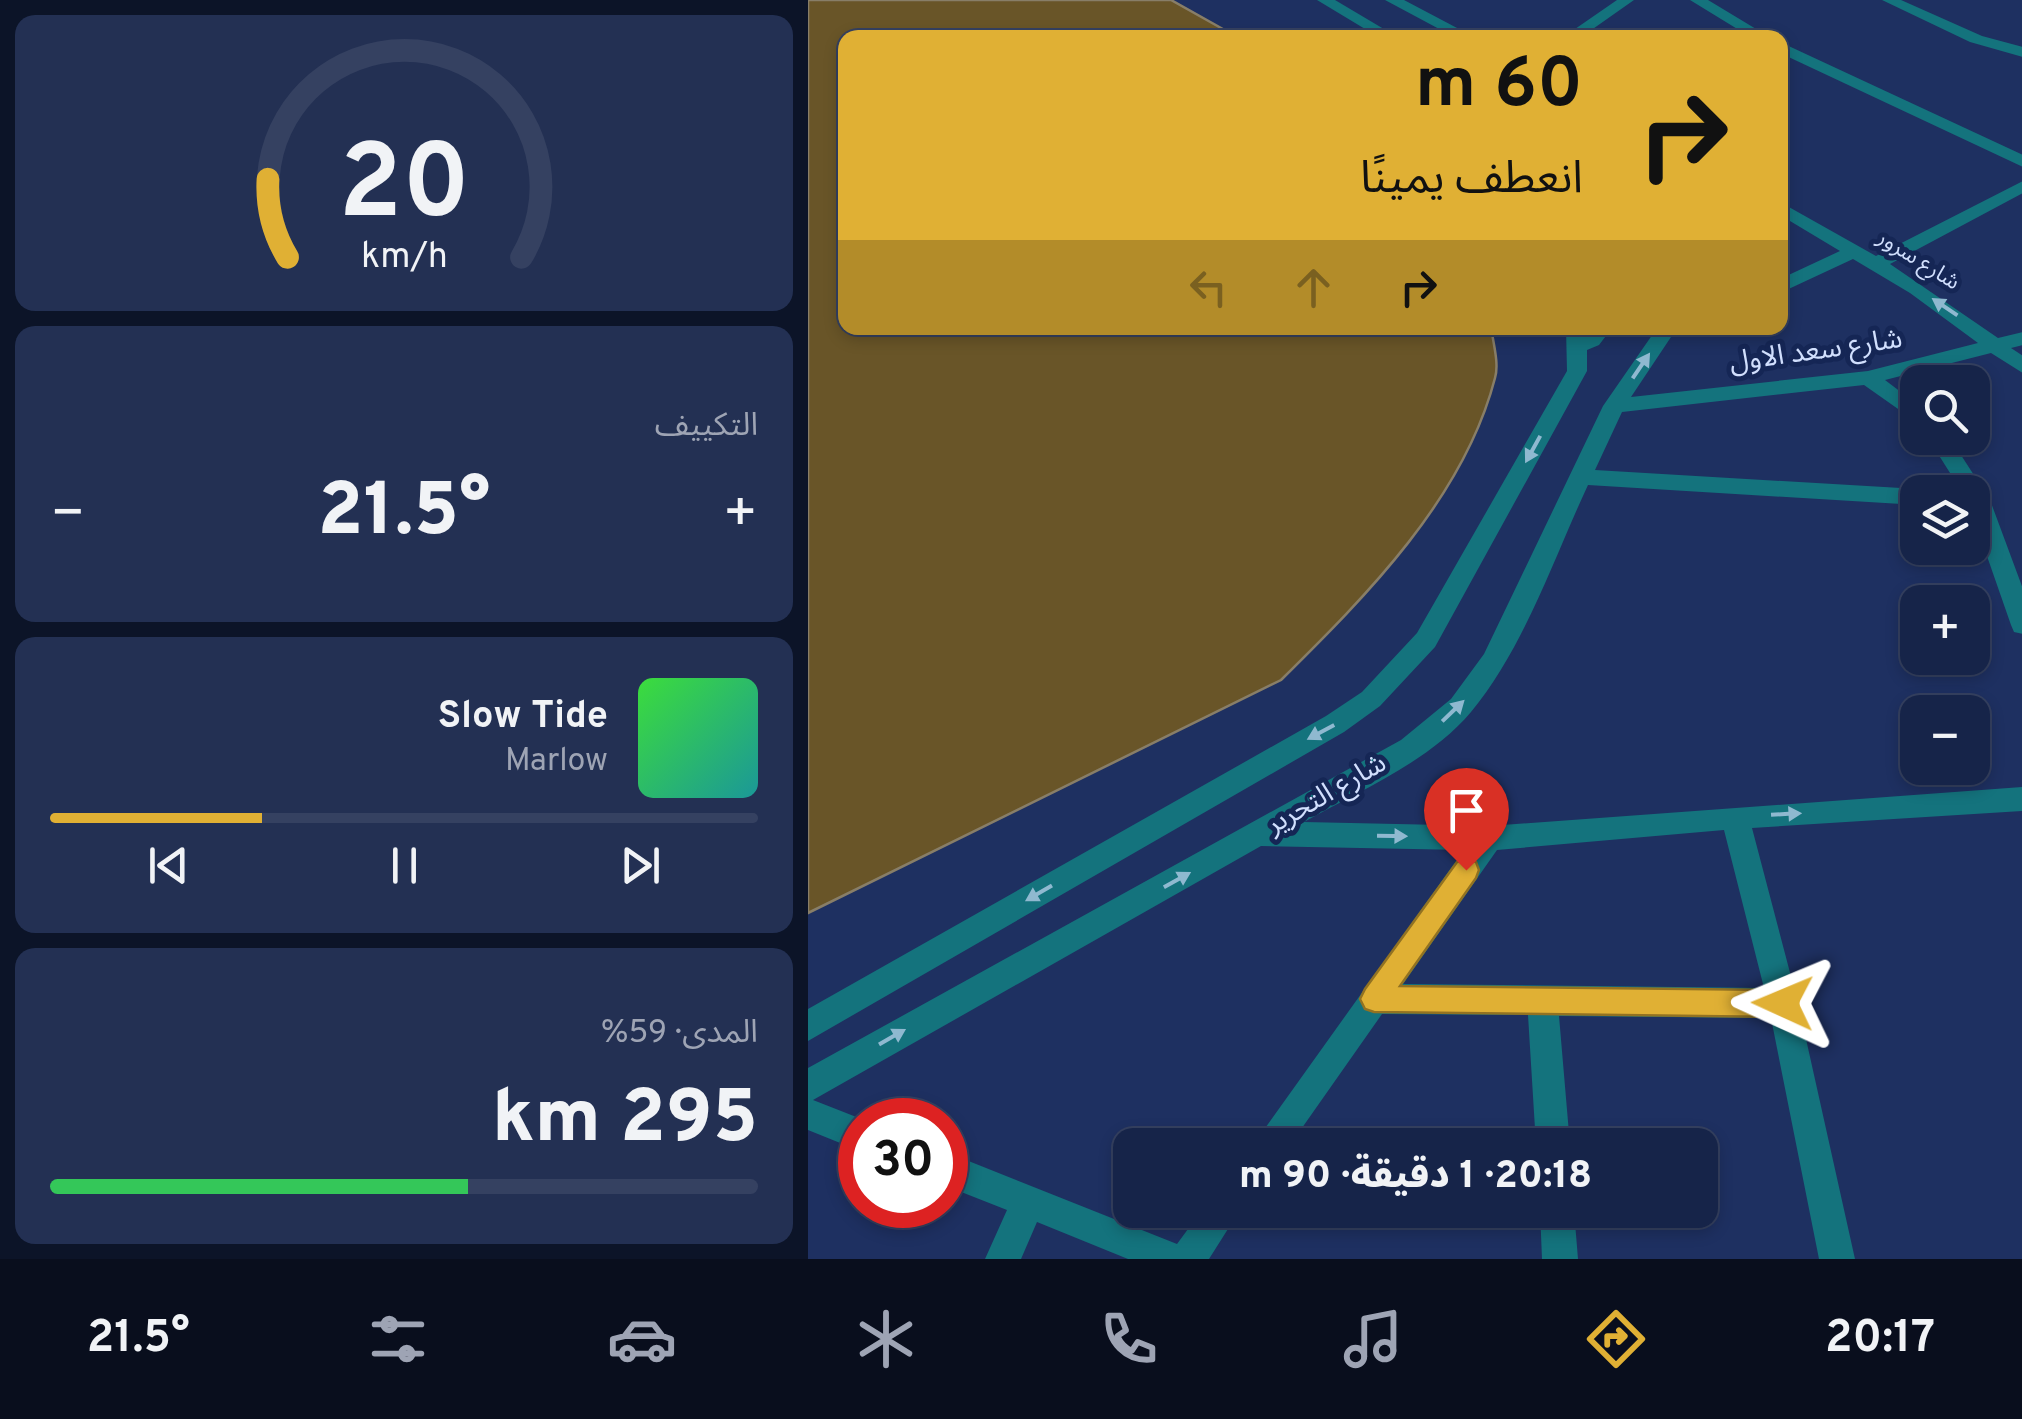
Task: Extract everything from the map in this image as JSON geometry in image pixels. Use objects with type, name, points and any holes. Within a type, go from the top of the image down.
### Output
[{"type":"street","points":[[1324,0],[1378,30]]},
{"type":"street","points":[[1392,0],[1452,30]]},
{"type":"street","points":[[1581,30],[1627,0]]},
{"type":"street","points":[[1697,0],[1750,30]]},
{"type":"street","points":[[1890,0],[1976,39],[2022,52]]},
{"type":"street","points":[[1920,16],[1947,0]]},
{"type":"street","points":[[1788,51],[2022,162]]},
{"type":"street","points":[[1876,264],[2022,186]]},
{"type":"street","name":"شارع سرور","points":[[1788,212],[1876,264],[2022,366]]},
{"type":"street","points":[[1788,283],[1854,252]]},
{"type":"street","name":"شارع التحرير","points":[[808,1086],[1410,748],[1460,707],[1494,660],[1614,406],[1663,335]]},
{"type":"street","name":"شارع التحرير","points":[[808,1026],[1335,724],[1372,698],[1426,640],[1577,370],[1577,336]]},
{"type":"street","name":"شارع سعد الاول","points":[[1614,406],[1868,378],[2022,338]]},
{"type":"street","points":[[1868,378],[1900,402]]},
{"type":"street","points":[[1580,477],[1900,495]]},
{"type":"street","points":[[1990,538],[2022,625]]},
{"type":"street","points":[[1260,834],[1489,838],[1735,816],[2022,799]]},
{"type":"street","points":[[1735,816],[1783,1003],[1837,1259]]},
{"type":"street","points":[[1282,1128],[1489,838]]},
{"type":"street","points":[[1374,999],[1783,1003]]},
{"type":"street","points":[[1542,999],[1551,1128]]},
{"type":"street","points":[[808,1114],[838,1126]]},
{"type":"street","points":[[968,1178],[1170,1259]]},
{"type":"street","points":[[1002,1259],[1028,1202]]},
{"type":"street","points":[[1188,1259],[1210,1228]]},
{"type":"street","points":[[1558,1228],[1560,1259]]},
{"type":"shaded area","points":[[808,0],[1171,0],[1225,30],[838,30],[838,335],[1492,335],[1495,378],[1480,422],[1461,464],[1409,542],[1281,680],[808,913]]},
{"type":"route","points":[[1466,870],[1374,999],[1783,1003]]}]
